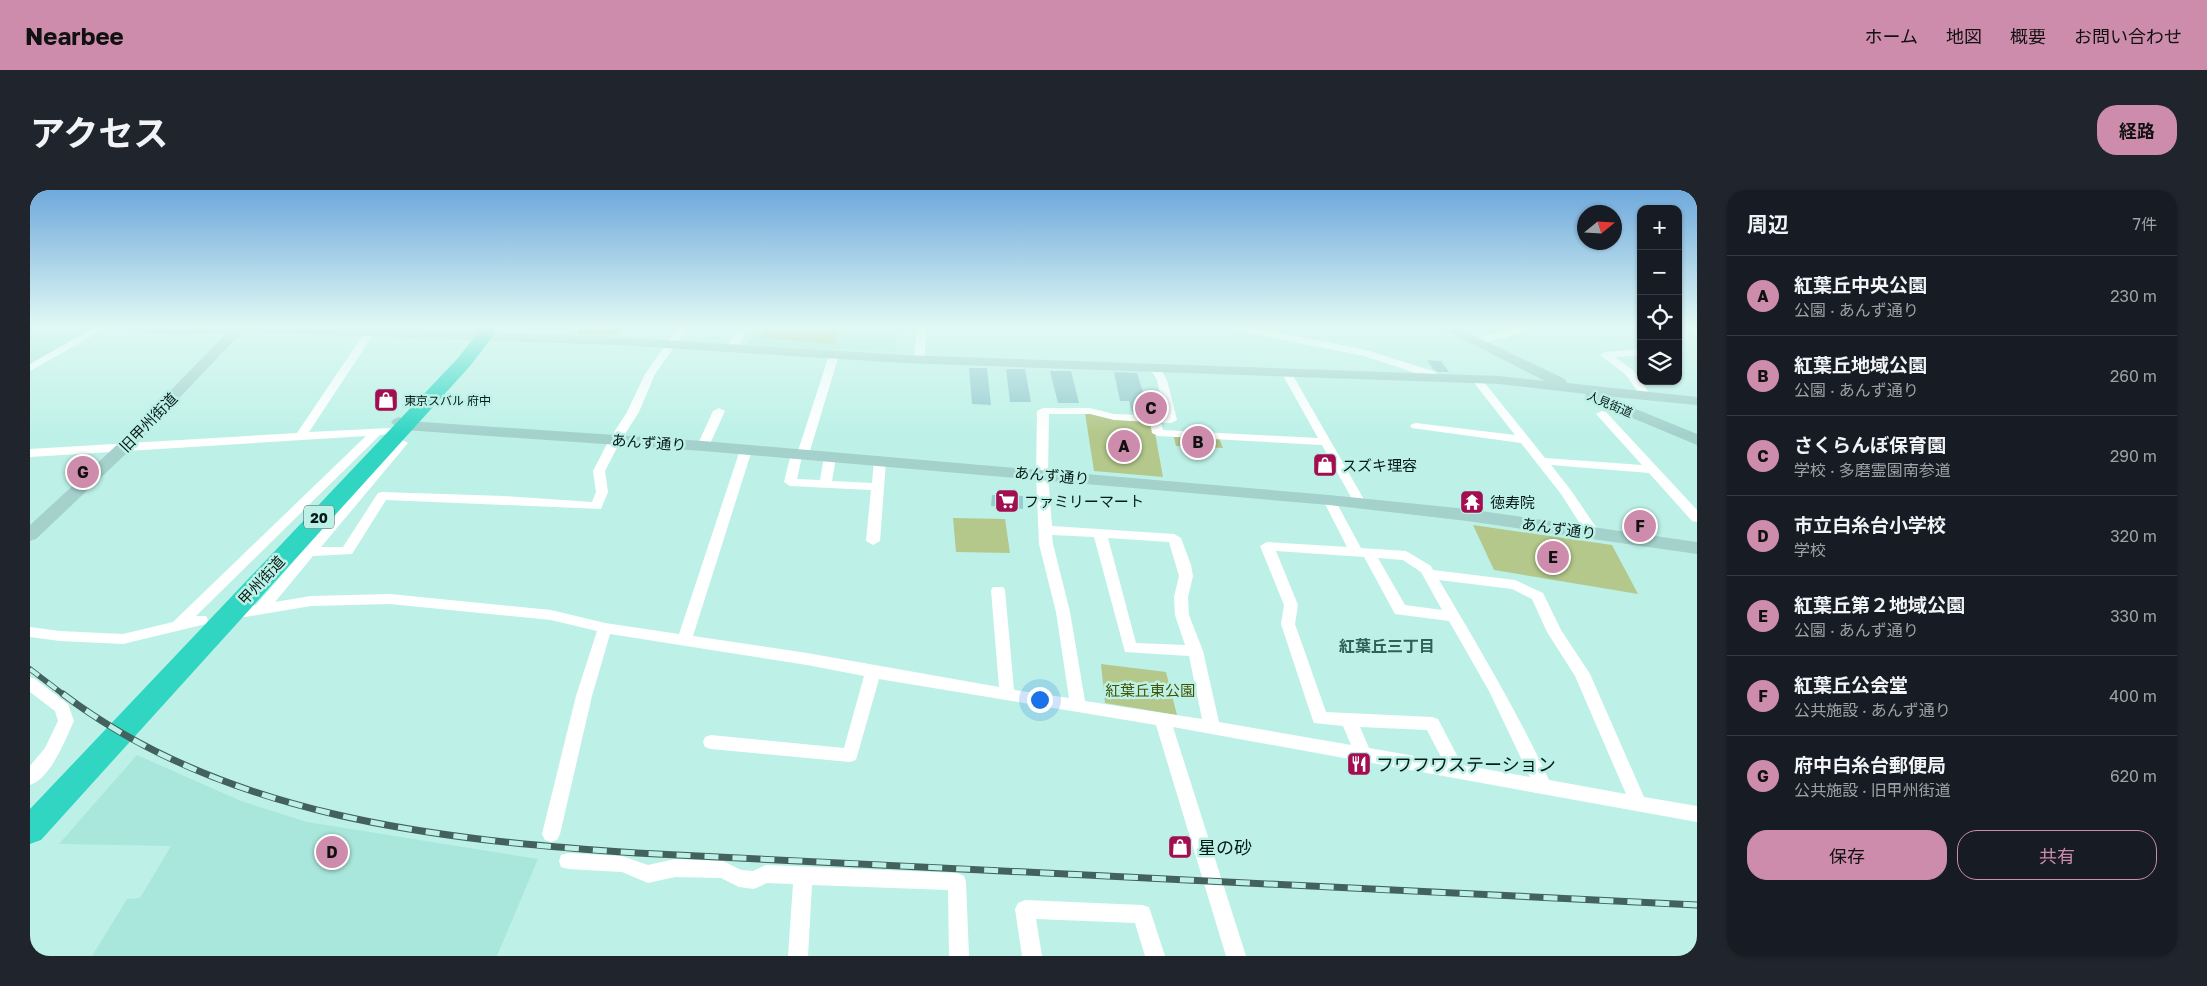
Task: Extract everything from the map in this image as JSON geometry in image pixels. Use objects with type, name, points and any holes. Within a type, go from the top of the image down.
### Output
[{"type":"highway","name":"甲州街道","points":[[30,817],[142,704],[393,430],[464,362]]},
{"type":"highway","name":"甲州街道","points":[[30,830],[110,738]]},
{"type":"main road","name":"人見街道","points":[[1573,388],[1697,440]]},
{"type":"street","points":[[30,368],[41,362]]},
{"type":"street","name":"旧甲州街道","points":[[30,535],[124,447],[206,362]]},
{"type":"street","points":[[302,435],[350,362]]},
{"type":"street","points":[[308,552],[347,551],[382,496],[504,500],[597,506],[602,492],[599,471],[614,440],[633,412],[650,374],[659,362]]},
{"type":"street","points":[[832,362],[790,482],[877,487]]},
{"type":"street","points":[[978,362],[1440,378],[1573,388],[1697,401]]},
{"type":"street","points":[[1394,362],[1440,378]]},
{"type":"street","name":"人見街道","points":[[1518,362],[1573,388]]},
{"type":"street","points":[[1614,362],[1630,373],[1637,383]]},
{"type":"street","points":[[1078,705],[1063,612],[1046,544],[1042,474],[1043,410],[1090,411],[1114,417],[1172,420],[1162,380],[1154,367]]},
{"type":"street","points":[[1286,372],[1360,503]]},
{"type":"street","points":[[1476,380],[1566,492],[1593,533]]},
{"type":"street","points":[[1638,385],[1646,396]]},
{"type":"street","points":[[703,446],[719,411]]},
{"type":"street","points":[[1602,414],[1697,518]]},
{"type":"street","points":[[1154,419],[1158,433],[1325,442]]},
{"type":"street","points":[[1416,426],[1523,440]]},
{"type":"street","points":[[30,453],[393,430]]},
{"type":"street","points":[[261,609],[402,443],[393,430]]},
{"type":"street","points":[[178,625],[393,430]]},
{"type":"street","name":"あんず通り","points":[[393,430],[703,446],[1042,474],[1329,500],[1467,515],[1697,548]]},
{"type":"street","points":[[684,640],[746,450]]},
{"type":"street","points":[[825,484],[830,457]]},
{"type":"street","points":[[1540,461],[1654,470]]},
{"type":"street","points":[[873,541],[880,462]]},
{"type":"street","points":[[1329,500],[1400,610],[1452,616]]},
{"type":"street","points":[[1046,530],[1174,538],[1184,564],[1186,576],[1181,597],[1182,615],[1195,651],[1212,727]]},
{"type":"street","points":[[1100,533],[1107,569],[1120,608],[1130,648],[1195,651]]},
{"type":"street","points":[[1457,772],[1432,724],[1320,718],[1288,624],[1291,606],[1267,546],[1406,556],[1426,568],[1522,737],[1543,786]]},
{"type":"street","points":[[1430,574],[1516,585],[1538,596],[1554,632],[1582,674],[1638,802]]},
{"type":"street","points":[[998,590],[1007,694]]},
{"type":"street","points":[[245,612],[311,601],[390,599],[552,615],[605,628],[1212,727],[1697,814]]},
{"type":"street","points":[[30,632],[60,636],[122,639],[201,620]]},
{"type":"street","points":[[551,834],[584,696],[605,628]]},
{"type":"street","points":[[711,742],[850,755],[872,671]]},
{"type":"street","points":[[30,683],[62,708],[66,721],[51,753],[30,778]]},
{"type":"street","points":[[1163,720],[1236,956]]},
{"type":"street","points":[[1348,720],[1363,754]]},
{"type":"street","points":[[568,861],[622,864],[648,874],[675,868],[724,870],[739,878],[754,880],[766,874],[957,882],[959,956]]},
{"type":"street","points":[[798,956],[803,875]]},
{"type":"street","points":[[1032,956],[1025,909],[1142,914],[1155,956]]},
{"type":"shaded area","points":[[137,755],[241,801],[307,822],[538,859],[497,956],[92,956],[127,899],[140,898],[171,846],[59,844]]},
{"type":"green space","points":[[1085,413],[1153,422],[1163,477],[1094,471]]},
{"type":"green space","points":[[1173,434],[1219,438],[1223,448],[1176,446]]},
{"type":"green space","points":[[953,518],[1005,519],[1010,553],[956,552]]},
{"type":"green space","points":[[1473,525],[1612,545],[1638,594],[1494,570]]},
{"type":"green space","name":"紅葉丘東公園","points":[[1101,664],[1166,672],[1177,715],[1105,703]]},
{"type":"building","points":[[1428,362],[1442,362],[1449,372],[1438,372],[1433,369]]},
{"type":"building","points":[[969,368],[987,368],[991,405],[972,404]]},
{"type":"building","points":[[1006,369],[1025,369],[1031,402],[1010,402]]},
{"type":"building","points":[[1050,371],[1071,371],[1079,403],[1058,403]]},
{"type":"building","points":[[1114,372],[1137,373],[1145,398],[1160,403],[1162,413],[1132,412],[1129,401],[1120,401]]},
{"type":"building","name":"ファミリーマート","points":[[992,495],[1023,496],[1023,509],[991,506]]},
{"type":"railway","points":[[30,669],[64,695]]},
{"type":"railway","points":[[63,694],[126,736],[193,769],[264,795],[337,815],[487,840],[637,853],[1697,905]]},
{"type":"place","name":"東京スバル 府中","points":[[386,400]]},
{"type":"place","name":"さくらんぼ保育園","points":[[1151,408]]},
{"type":"place","name":"紅葉丘地域公園","points":[[1198,442]]},
{"type":"place","name":"紅葉丘中央公園","points":[[1124,446]]},
{"type":"place","name":"スズキ理容","points":[[1325,465]]},
{"type":"place","name":"府中白糸台郵便局","points":[[83,472]]},
{"type":"place","name":"ファミリーマート","points":[[1007,501]]},
{"type":"place","name":"徳寿院","points":[[1472,502]]},
{"type":"place","name":"紅葉丘公会堂","points":[[1640,526]]},
{"type":"place","name":"紅葉丘第２地域公園","points":[[1553,557]]},
{"type":"place","name":"フワフワステーション","points":[[1359,764]]},
{"type":"place","name":"星の砂","points":[[1180,847]]},
{"type":"place","name":"市立白糸台小学校","points":[[332,852]]},
{"type":"district","name":"紅葉丘三丁目","points":[[1387,646]]}]
